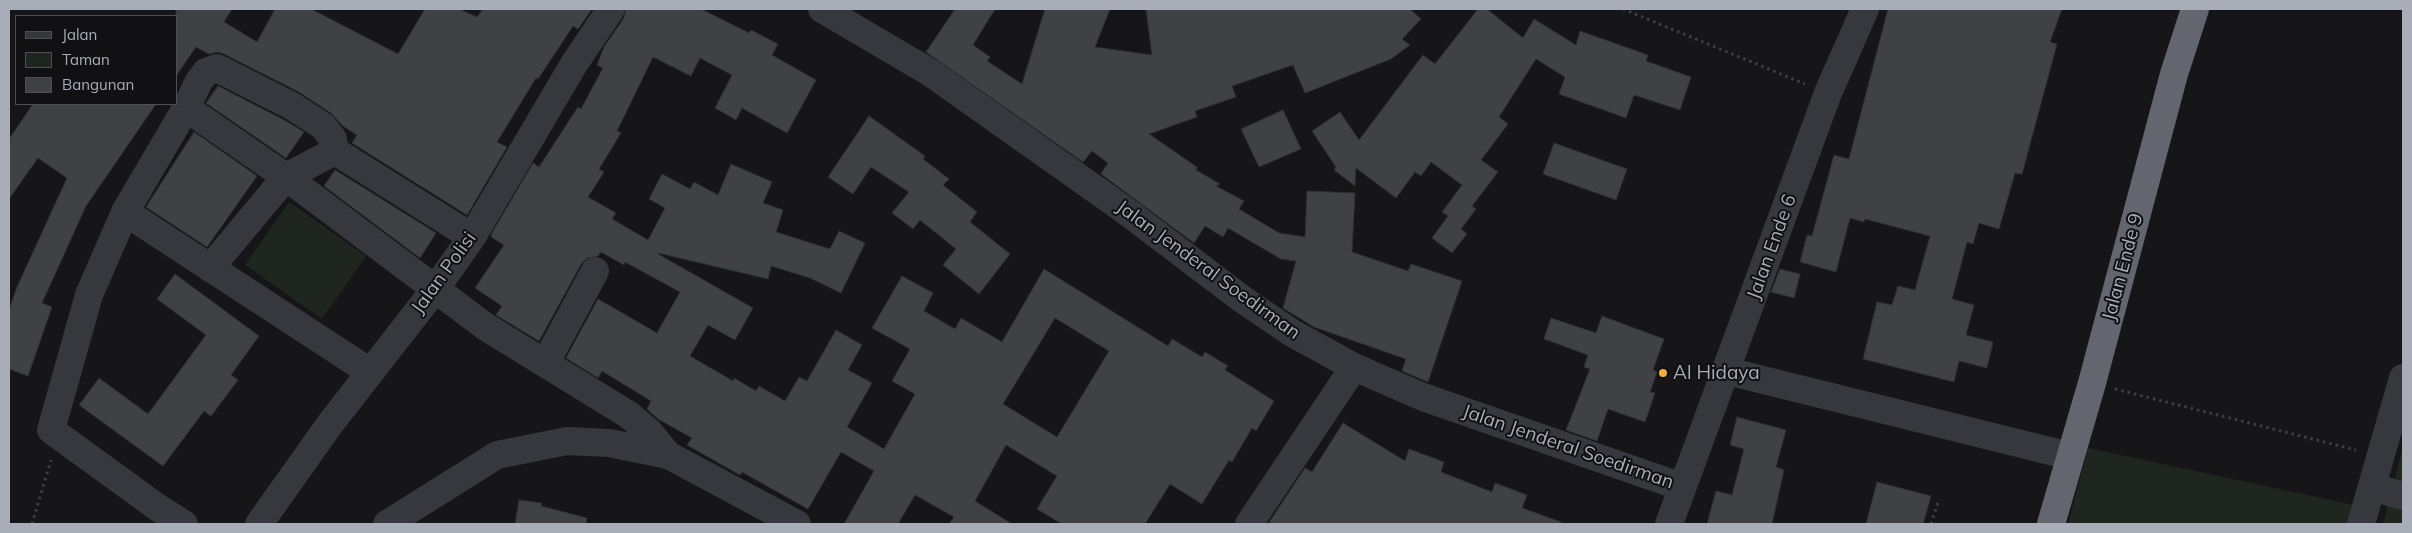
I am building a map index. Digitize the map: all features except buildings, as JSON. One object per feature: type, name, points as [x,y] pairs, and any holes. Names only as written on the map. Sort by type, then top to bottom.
[{"type":"highway","name":"Jalan Ende 9","points":[[2051,524],[2092,383],[2174,74],[2195,9]]},
{"type":"street","name":"Jalan Polisi","points":[[259,524],[330,424],[436,288],[472,237],[574,64],[611,9]]},
{"type":"street","name":"Jalan Jenderal Soedirman","points":[[822,9],[931,73],[1126,211],[1267,317],[1354,367],[1423,397],[1682,487]]},
{"type":"street","name":"Jalan Ende 6","points":[[1669,524],[1828,93],[1865,9]]},
{"type":"street","points":[[184,524],[157,507],[51,430],[89,295],[125,212],[186,108],[199,81],[206,72],[217,68],[292,106],[323,126],[333,138],[335,151],[472,237]]},
{"type":"street","points":[[186,108],[286,177],[486,327],[546,362],[629,416],[650,433],[668,454],[760,515],[797,524]]},
{"type":"street","points":[[210,268],[286,177],[335,151]]},
{"type":"street","points":[[125,212],[370,372]]},
{"type":"street","points":[[546,362],[595,271]]},
{"type":"street","points":[[1249,524],[1354,367]]},
{"type":"street","points":[[1727,371],[2070,456]]},
{"type":"street","points":[[2361,524],[2403,378]]},
{"type":"street","points":[[387,524],[497,455],[567,441],[608,443],[668,454]]},
{"type":"street","points":[[2372,488],[2403,496]]},
{"type":"path","points":[[1623,9],[1828,93]]},
{"type":"path","points":[[2092,383],[2381,456]]},
{"type":"path","points":[[32,524],[52,456],[54,444],[51,430]]},
{"type":"path","points":[[1931,524],[1939,499]]},
{"type":"green space","points":[[289,202],[366,256],[322,319],[245,265]]},
{"type":"green space","points":[[2403,446],[2403,524],[2383,524]]},
{"type":"green space","points":[[2088,448],[2354,505],[2349,524],[2068,524]]},
{"type":"place","name":"Al Hidaya","points":[[1663,373]]}]
